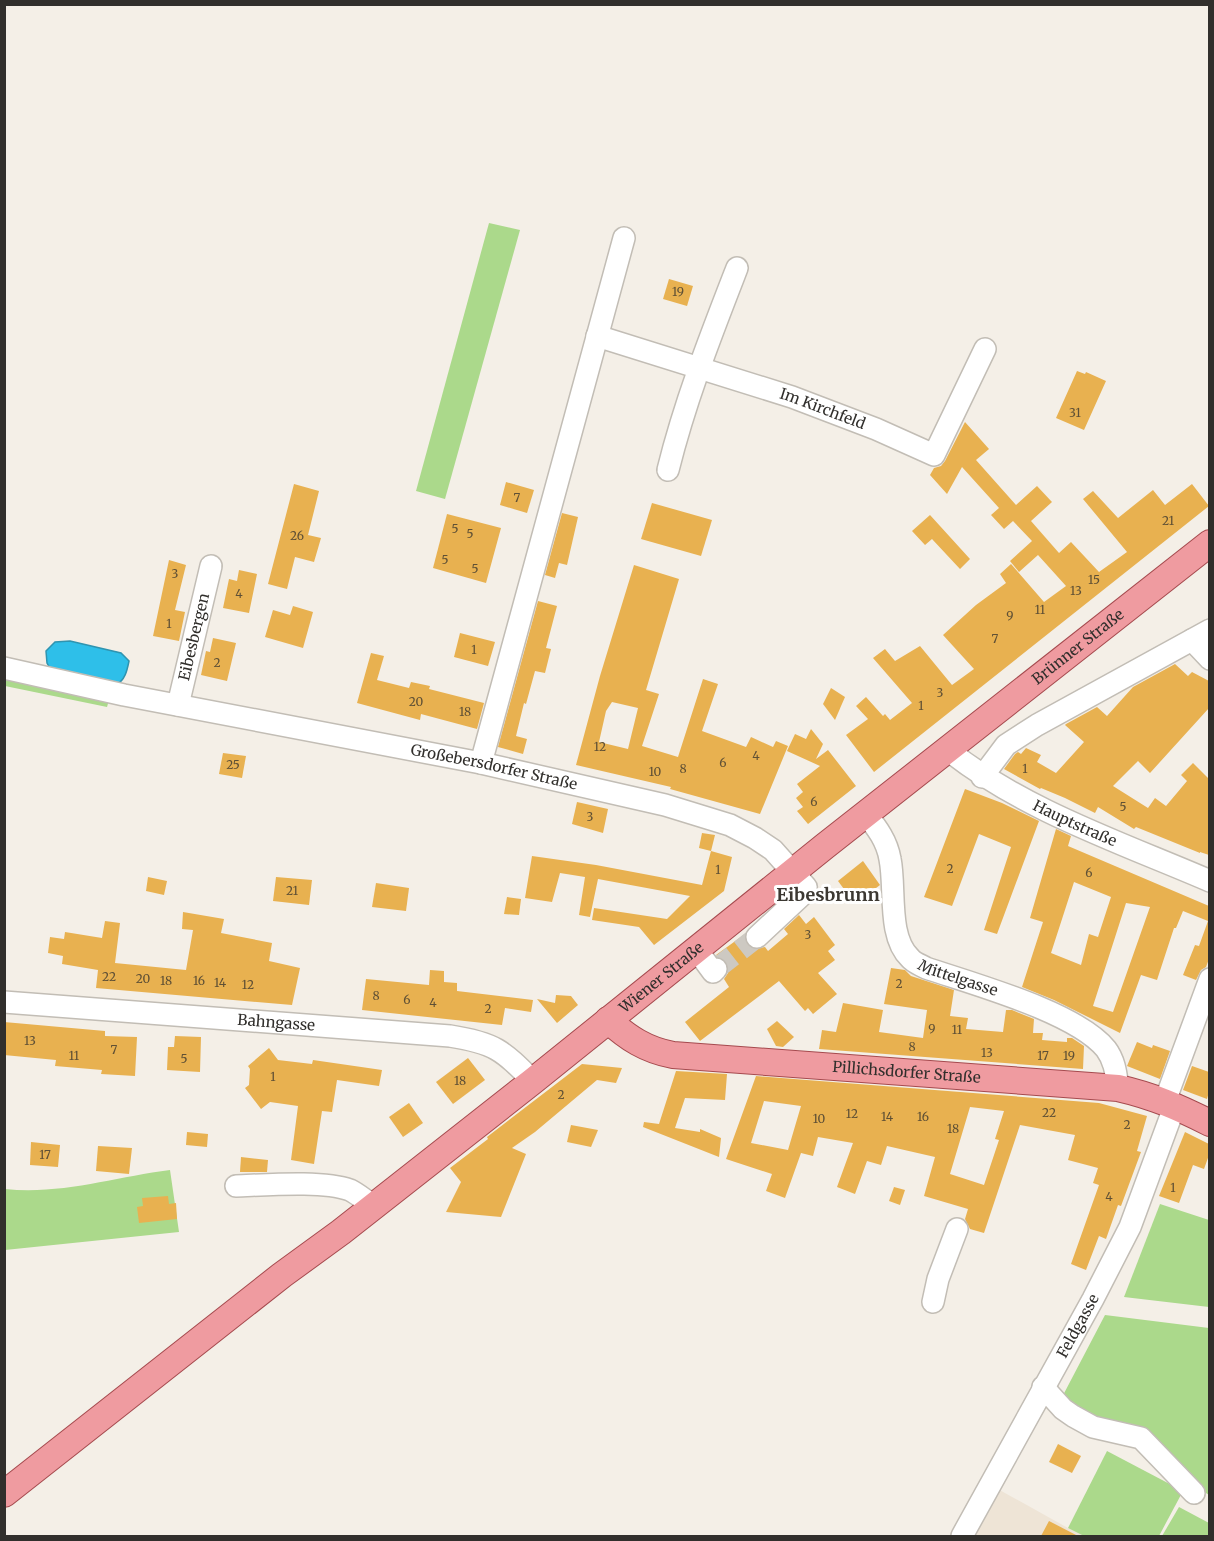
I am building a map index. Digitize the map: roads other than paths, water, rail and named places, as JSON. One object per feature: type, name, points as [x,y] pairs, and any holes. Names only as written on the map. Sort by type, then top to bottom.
[{"type":"main road","name":"Brünner Straße","points":[[948,750],[1209,543]]},
{"type":"main road","name":"Wiener Straße","points":[[4,1494],[533,1081],[696,949],[797,878],[866,814],[948,750]]},
{"type":"main road","name":"Pillichsdorfer Straße","points":[[608,1020],[639,1044],[673,1055],[1118,1088],[1149,1095],[1170,1103],[1209,1123]]},
{"type":"street","points":[[481,763],[624,238]]},
{"type":"street","points":[[668,470],[698,369],[736,268]]},
{"type":"street","name":"Im Kirchfeld","points":[[597,336],[792,397],[876,429],[934,455],[985,349]]},
{"type":"street","name":"Eibesbergen","points":[[178,705],[211,566]]},
{"type":"street","points":[[982,777],[1006,745],[1037,725],[1201,635],[1209,659]]},
{"type":"street","name":"Großebersdorfer Straße","points":[[4,668],[178,705],[481,763],[654,802],[730,825],[755,837],[773,850],[797,878]]},
{"type":"street","name":"Hauptstraße","points":[[948,750],[982,777],[1083,827],[1209,881]]},
{"type":"street","name":"Mittelgasse","points":[[866,814],[885,843],[890,858],[897,935],[903,950],[911,960],[926,968],[1029,1004],[1088,1032],[1106,1049],[1115,1064],[1118,1088]]},
{"type":"street","points":[[757,937],[802,895],[806,887],[797,878]]},
{"type":"street","points":[[696,949],[713,972],[716,969]]},
{"type":"street","name":"Feldgasse","points":[[962,1536],[1093,1299],[1130,1227],[1209,979]]},
{"type":"street","name":"Bahngasse","points":[[4,1002],[456,1037],[496,1048],[506,1054],[533,1081]]},
{"type":"street","points":[[236,1186],[282,1184],[332,1187],[350,1190],[374,1206]]},
{"type":"street","points":[[933,1302],[938,1280],[957,1229]]},
{"type":"street","points":[[1043,1387],[1063,1409],[1093,1427],[1141,1438],[1194,1492]]},
{"type":"water","points":[[70,641],[121,653],[129,661],[124,678],[116,685],[51,670],[47,663],[46,651],[55,642]]},
{"type":"tunnel","points":[[716,969],[757,937]]},
{"type":"district","name":"Eibesbrunn","points":[[828,895]]}]
